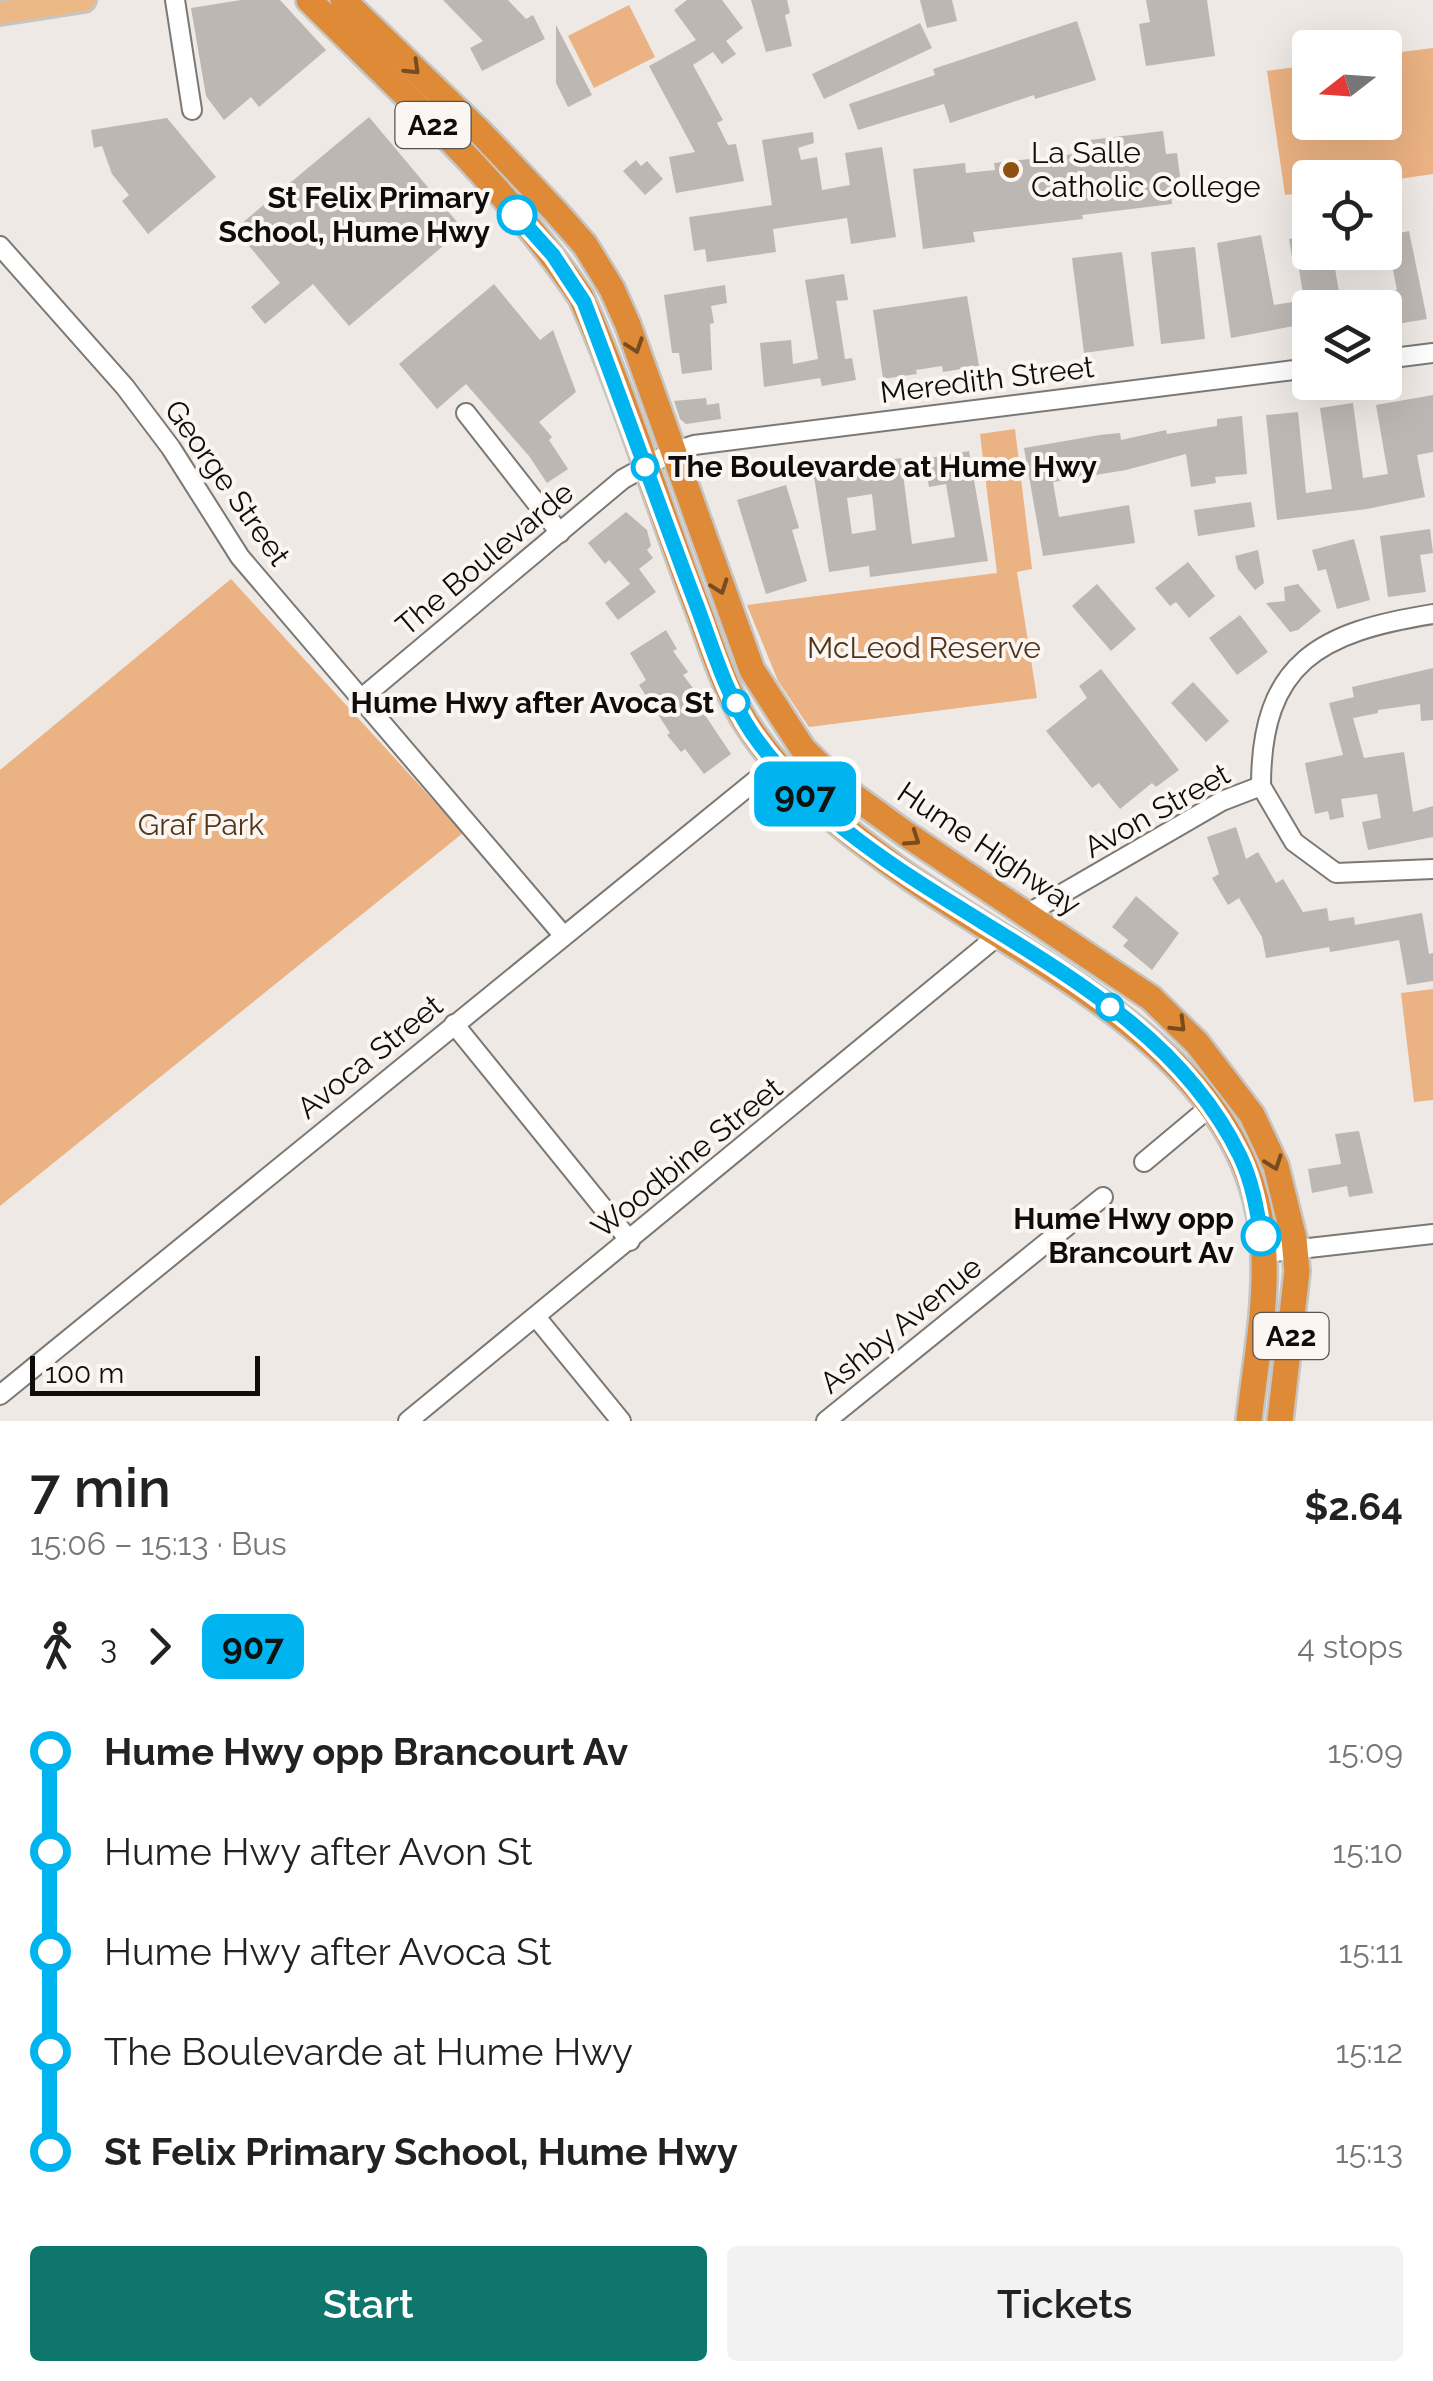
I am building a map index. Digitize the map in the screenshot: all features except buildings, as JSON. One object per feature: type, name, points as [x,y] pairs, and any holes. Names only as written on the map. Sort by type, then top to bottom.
[{"type":"highway","name":"A22","points":[[309,0],[506,202],[553,255],[584,302],[728,688],[752,732],[777,763],[816,804],[897,868],[1115,1011],[1157,1048],[1211,1106],[1242,1159],[1256,1202],[1264,1253],[1262,1314],[1249,1421]]},
{"type":"highway","name":"Hume Highway","points":[[343,0],[519,172],[585,245],[612,289],[752,670],[803,749],[844,789],[875,812],[1151,998],[1230,1083],[1252,1115],[1276,1166],[1297,1271],[1280,1421]]},
{"type":"highway","points":[[584,302],[612,289]]},
{"type":"main road","points":[[0,13],[84,0]]},
{"type":"street","points":[[175,0],[192,110]]},
{"type":"street","name":"George Street","points":[[0,246],[125,387],[171,448],[240,557],[564,935]]},
{"type":"street","points":[[1402,357],[1433,353]]},
{"type":"street","name":"Meredith Street","points":[[645,466],[694,446],[1292,370]]},
{"type":"street","points":[[466,413],[560,533]]},
{"type":"street","name":"The Boulevarde","points":[[362,696],[624,479],[645,466]]},
{"type":"street","points":[[1433,614],[1356,632],[1310,654],[1284,681],[1268,714],[1261,748],[1261,786],[1294,842],[1336,874],[1433,869]]},
{"type":"street","name":"Avoca Street","points":[[0,1396],[777,763]]},
{"type":"street","name":"Avon Street","points":[[1027,914],[1222,801],[1261,786]]},
{"type":"street","name":"Woodbine Street","points":[[408,1421],[1000,934]]},
{"type":"street","points":[[454,1024],[630,1241]]},
{"type":"street","points":[[1144,1162],[1211,1106]]},
{"type":"street","name":"Ashby Avenue","points":[[826,1421],[1103,1197]]},
{"type":"street","points":[[1264,1253],[1433,1234]]},
{"type":"street","points":[[536,1317],[621,1421]]},
{"type":"green space","points":[[629,5],[655,57],[594,88],[568,36]]},
{"type":"green space","points":[[1433,48],[1433,174],[1402,179],[1402,160],[1292,160],[1292,194],[1285,195],[1267,71],[1292,68],[1292,140],[1402,140],[1402,52]]},
{"type":"green space","name":"McLeod Reserve","points":[[1015,429],[1032,569],[1017,572],[1037,698],[809,727],[778,681],[747,605],[997,573],[980,434]]},
{"type":"green space","name":"Graf Park","points":[[231,579],[463,833],[0,1206],[0,770]]},
{"type":"green space","points":[[1433,989],[1433,1100],[1414,1102],[1401,993]]},
{"type":"bus line","name":"907","points":[[517,215],[553,255],[584,302],[717,661],[752,732],[794,783],[854,835],[897,868],[1070,979],[1157,1048],[1211,1106],[1242,1159],[1256,1202],[1261,1236]]},
{"type":"place","name":"La Salle Catholic College","points":[[1011,170]]},
{"type":"place","name":"St Felix Primary School, Hume Hwy","points":[[517,215]]},
{"type":"place","name":"The Boulevarde at Hume Hwy","points":[[645,467]]},
{"type":"place","name":"Hume Hwy after Avoca St","points":[[736,703]]},
{"type":"place","name":"Hume Hwy opp Brancourt Av","points":[[1261,1236]]}]
